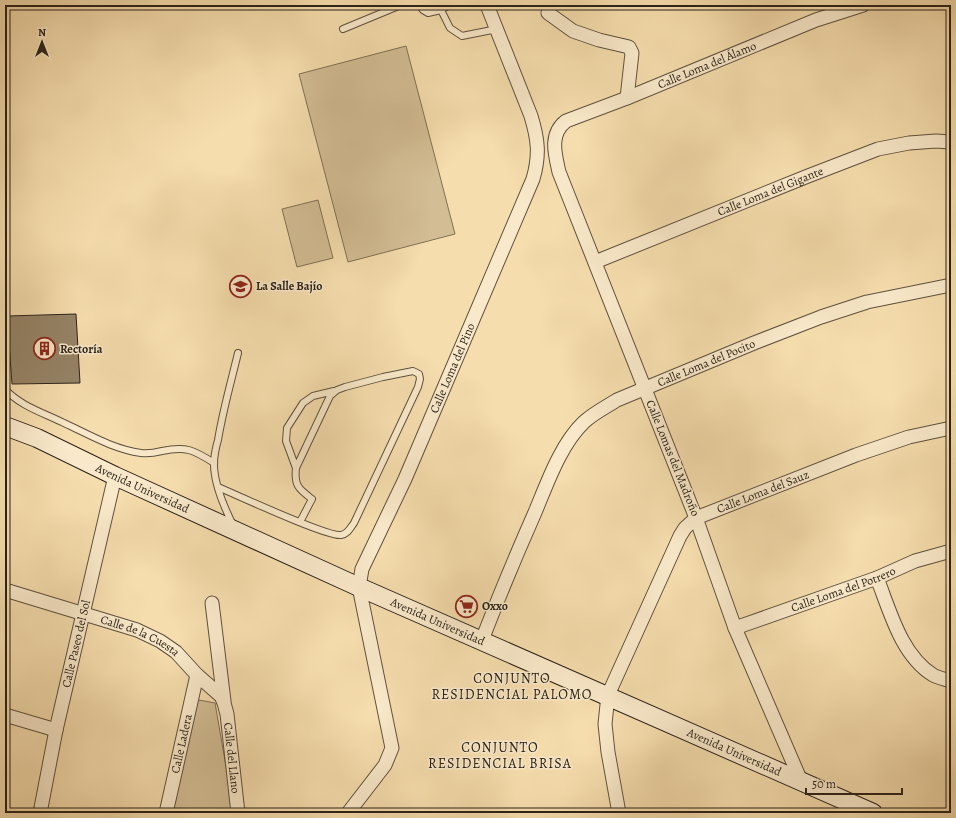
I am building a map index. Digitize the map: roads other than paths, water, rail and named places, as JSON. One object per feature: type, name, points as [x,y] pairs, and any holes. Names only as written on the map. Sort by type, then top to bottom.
[{"type":"street","points":[[487,5],[497,29]]},
{"type":"street","name":"Calle Loma del Álamo","points":[[556,132],[566,121],[627,98],[809,23],[863,5]]},
{"type":"street","points":[[548,14],[573,31],[599,40],[629,47],[632,53],[627,98]]},
{"type":"street","name":"Calle Loma del Pino","points":[[359,587],[362,569],[405,479],[538,164],[538,146],[531,116],[497,29]]},
{"type":"street","name":"Calle Lomas del Madroño","points":[[556,132],[556,155],[559,172],[696,518],[735,628],[801,781]]},
{"type":"street","name":"Calle Loma del Gigante","points":[[595,262],[878,149],[909,143],[936,141],[951,142]]},
{"type":"street","name":"Calle Loma del Pocito","points":[[482,640],[509,571],[550,477],[571,438],[584,422],[598,411],[645,388],[821,317],[867,302],[951,285]]},
{"type":"street","name":"Avenida Universidad","points":[[5,426],[37,438],[115,476],[359,587],[608,695],[873,813]]},
{"type":"street","name":"Calle Loma del Sauz","points":[[619,813],[604,724],[608,695],[685,528],[696,518],[856,455],[909,437],[951,428]]},
{"type":"street","name":"Calle Paseo del Sol","points":[[40,813],[56,730],[115,476]]},
{"type":"street","name":"Calle Loma del Potrero","points":[[735,628],[877,578],[915,561],[951,551]]},
{"type":"street","points":[[877,578],[904,644],[915,660],[934,675],[951,681]]},
{"type":"street","points":[[348,813],[385,765],[392,748],[359,587]]},
{"type":"street","name":"Calle de la Cuesta","points":[[5,590],[137,630],[160,641],[176,652],[197,675]]},
{"type":"street","name":"Calle del Llano","points":[[212,603],[224,702],[227,714],[238,813]]},
{"type":"street","points":[[197,675],[221,696],[224,702]]},
{"type":"street","name":"Calle Ladera","points":[[166,813],[197,675]]},
{"type":"street","points":[[5,715],[56,730]]},
{"type":"lane","points":[[343,29],[401,5]]},
{"type":"lane","points":[[419,5],[428,13],[441,10],[449,5]]},
{"type":"lane","points":[[441,10],[450,28],[462,36],[497,29]]},
{"type":"lane","points":[[236,530],[228,515],[218,487],[214,463],[220,426],[238,353]]},
{"type":"lane","points":[[218,487],[300,522],[339,535],[349,531],[365,501],[418,387],[420,379],[419,374],[413,371],[383,377],[313,396],[303,403],[287,428],[286,441],[296,468],[296,479],[299,489],[312,499],[300,522]]},
{"type":"lane","points":[[5,390],[26,405],[116,447],[151,454],[183,449],[196,452],[214,463]]},
{"type":"lane","points":[[296,468],[330,396],[337,390]]},
{"type":"place","name":"La Salle Bajío","points":[[240,286]]},
{"type":"place","name":"Rectoría","points":[[44,349]]},
{"type":"place","name":"Oxxo","points":[[467,606]]},
{"type":"district","name":"CONJUNTO RESIDENCIAL PALOMO","points":[[512,686]]},
{"type":"district","name":"CONJUNTO RESIDENCIAL BRISA","points":[[500,756]]}]
